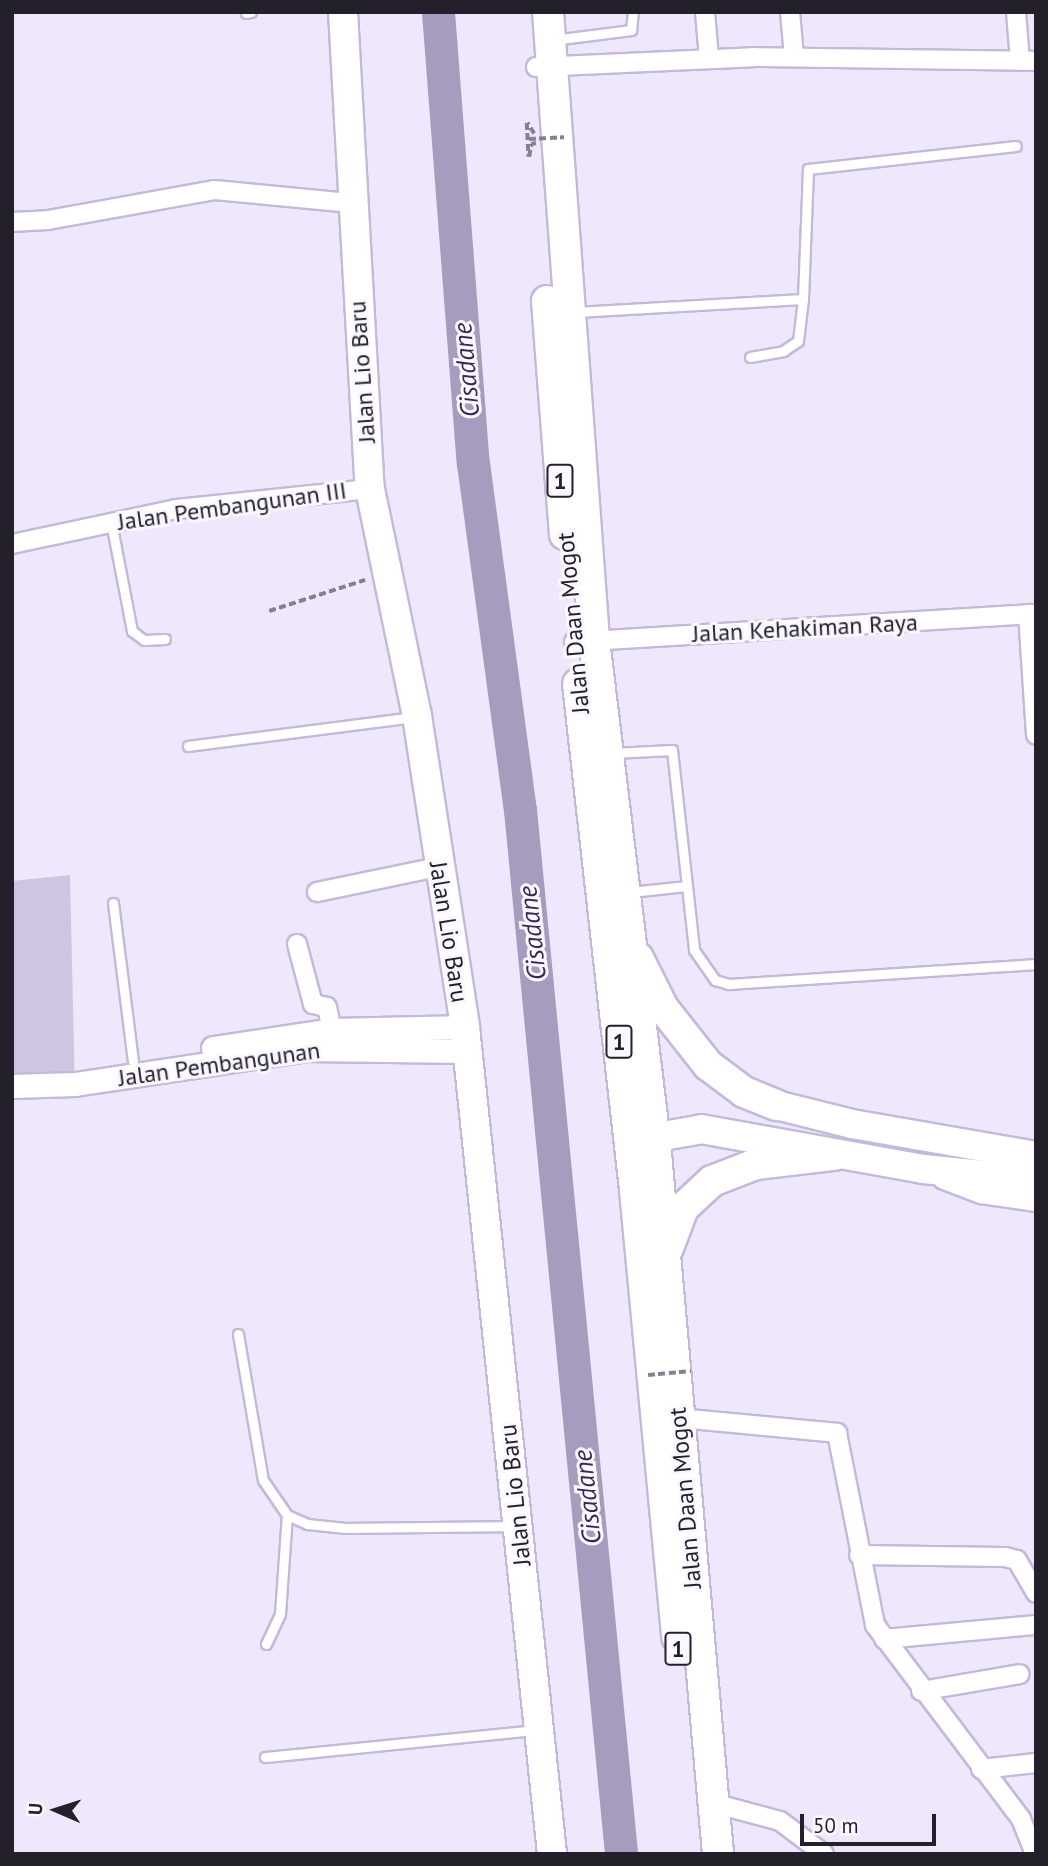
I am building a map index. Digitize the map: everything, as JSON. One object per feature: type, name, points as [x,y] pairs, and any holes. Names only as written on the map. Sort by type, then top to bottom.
[{"type":"highway","name":"Jalan Daan Mogot","points":[[530,12],[547,46],[568,313],[584,641],[606,753],[655,1142],[665,1262],[671,1435],[698,1854]]},
{"type":"highway","name":"Jalan Daan Mogot","points":[[547,46],[550,358],[584,641],[635,1190],[671,1435],[719,1854]]},
{"type":"highway","points":[[628,939],[663,1008],[708,1065],[744,1092],[776,1105]]},
{"type":"highway","points":[[665,1262],[683,1208],[712,1181],[756,1164],[834,1155]]},
{"type":"main road","name":"Jalan Lio Baru","points":[[343,12],[351,203],[370,489],[416,716],[466,1039],[552,1854]]},
{"type":"main road","points":[[776,1105],[864,1126],[1036,1156]]},
{"type":"main road","points":[[655,1142],[671,1132],[701,1129],[923,1169],[1036,1180]]},
{"type":"main road","name":"Jalan Daan Mogot","points":[[635,1190],[640,1167],[655,1142]]},
{"type":"street","points":[[705,12],[709,60]]},
{"type":"street","points":[[790,12],[794,57]]},
{"type":"street","points":[[547,46],[709,60],[794,57],[1028,61],[1016,12]]},
{"type":"street","points":[[12,222],[48,220],[215,190],[351,203]]},
{"type":"street","name":"Jalan Pembangunan III","points":[[12,544],[176,509],[370,489]]},
{"type":"street","points":[[1032,614],[1036,735]]},
{"type":"street","name":"Jalan Kehakiman Raya","points":[[584,641],[1032,614]]},
{"type":"street","points":[[317,892],[438,867]]},
{"type":"street","points":[[298,944],[313,1004],[327,1007],[332,1030]]},
{"type":"street","name":"Jalan Pembangunan","points":[[12,1072],[133,1061],[332,1030],[466,1039]]},
{"type":"street","name":"Jalan Pembangunan","points":[[12,1086],[66,1085],[306,1049],[466,1039]]},
{"type":"street","points":[[923,1169],[981,1191],[1036,1199]]},
{"type":"street","points":[[671,1435],[829,1430],[837,1433],[843,1447],[869,1609],[884,1639],[921,1691],[1021,1819],[1035,1854]]},
{"type":"street","points":[[859,1555],[1005,1557],[1017,1560],[1036,1593]]},
{"type":"street","points":[[884,1639],[1036,1625]]},
{"type":"street","points":[[921,1691],[1020,1674]]},
{"type":"street","points":[[981,1769],[1036,1763]]},
{"type":"street","points":[[713,1802],[780,1821],[824,1854]]},
{"type":"lane","points":[[246,13],[251,12]]},
{"type":"lane","points":[[547,46],[631,30],[633,12]]},
{"type":"lane","points":[[750,357],[783,351],[798,341],[803,299],[808,169],[1016,146]]},
{"type":"lane","points":[[568,313],[803,299]]},
{"type":"lane","points":[[111,522],[132,631],[144,640],[165,639]]},
{"type":"lane","points":[[188,746],[416,716]]},
{"type":"lane","points":[[606,753],[672,750],[698,960],[709,976],[729,984],[1036,964]]},
{"type":"lane","points":[[623,893],[687,886]]},
{"type":"lane","points":[[113,904],[133,1061]]},
{"type":"lane","points":[[238,1334],[263,1480],[288,1515],[307,1524],[346,1528],[518,1526]]},
{"type":"lane","points":[[267,1644],[280,1614],[288,1515]]},
{"type":"lane","points":[[265,1757],[540,1730]]},
{"type":"path","points":[[530,139],[564,137]]},
{"type":"path","points":[[269,611],[366,580]]},
{"type":"path","points":[[648,1376],[691,1371]]},
{"type":"shaded area","points":[[70,875],[75,1093],[12,1094],[12,881]]},
{"type":"waterway","name":"Cisadane","points":[[438,12],[473,463],[520,810],[621,1854]]}]
